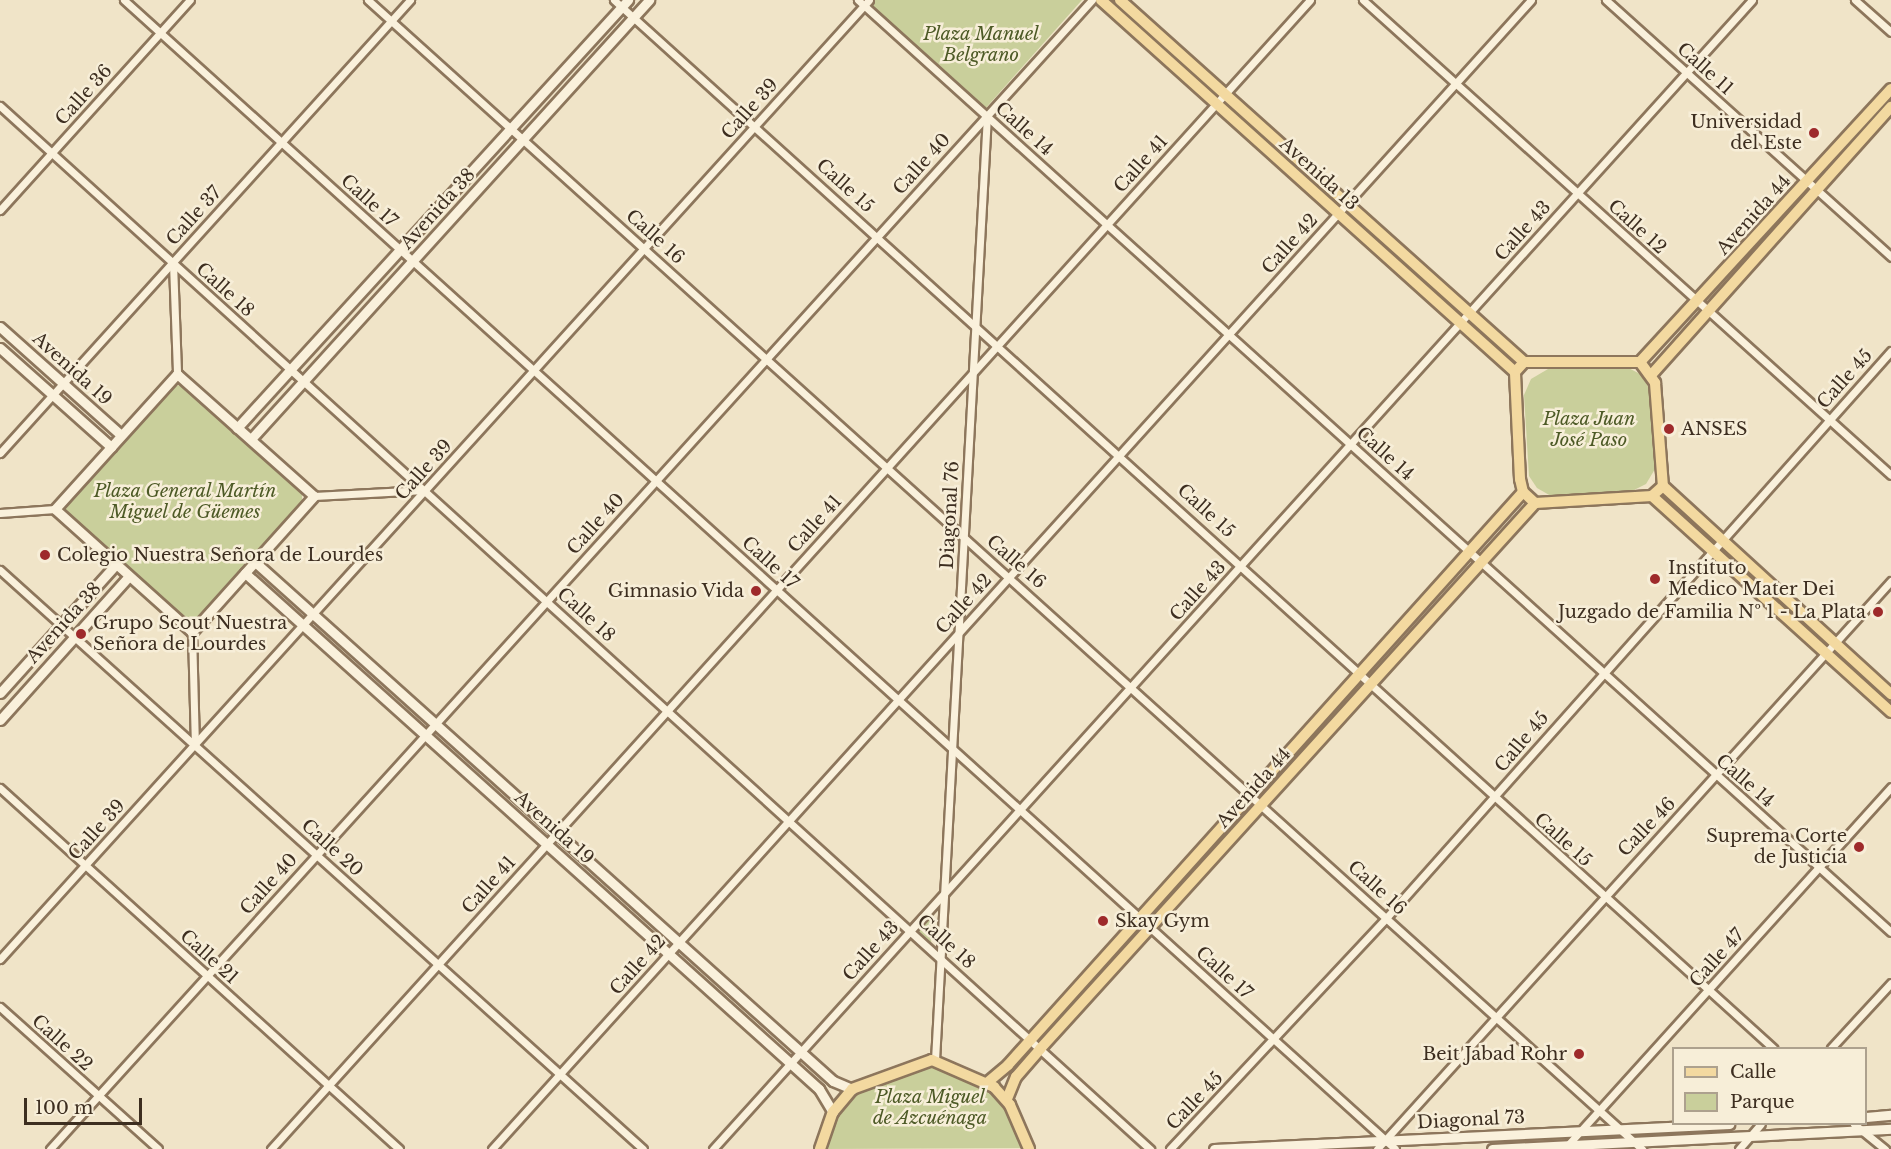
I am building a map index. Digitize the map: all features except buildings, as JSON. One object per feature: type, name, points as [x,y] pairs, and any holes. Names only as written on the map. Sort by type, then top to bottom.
[{"type":"main road","name":"Avenida 38","points":[[251,440],[649,0]]},
{"type":"main road","name":"Avenida 13","points":[[1101,0],[1515,372]]},
{"type":"main road","name":"Avenida 13","points":[[1120,0],[1524,362]]},
{"type":"main road","name":"Avenida 38","points":[[237,428],[401,250],[621,2]]},
{"type":"main road","name":"Avenida 44","points":[[1640,362],[1891,89]]},
{"type":"main road","name":"Avenida 44","points":[[1653,373],[1891,107]]},
{"type":"main road","name":"Avenida 19","points":[[0,327],[121,435]]},
{"type":"main road","name":"Avenida 19","points":[[0,348],[111,447]]},
{"type":"main road","points":[[1663,486],[1652,496],[1534,503],[1523,492],[1515,372],[1524,362],[1640,362],[1653,373],[1663,486],[1891,694]]},
{"type":"main road","points":[[177,374],[237,428],[314,496],[192,632],[55,509],[177,374]]},
{"type":"main road","name":"Avenida 44","points":[[988,1082],[1030,1040],[1139,916],[1523,492]]},
{"type":"main road","points":[[1652,496],[1891,712]]},
{"type":"main road","name":"Avenida 44","points":[[1007,1100],[1016,1077],[1040,1049],[1534,503]]},
{"type":"main road","name":"Avenida 19","points":[[255,562],[833,1082],[852,1089]]},
{"type":"main road","name":"Avenida 38","points":[[0,693],[116,564]]},
{"type":"main road","name":"Avenida 19","points":[[245,573],[825,1095],[833,1112]]},
{"type":"main road","name":"Avenida 38","points":[[0,720],[129,576]]},
{"type":"main road","points":[[820,1149],[833,1112],[852,1089],[935,1060],[988,1082],[1007,1100],[1029,1149]]},
{"type":"main road","points":[[1867,1117],[1891,1115]]},
{"type":"main road","name":"Diagonal 73","points":[[1214,1149],[1707,1125]]},
{"type":"main road","name":"Diagonal 73","points":[[1492,1149],[1891,1129]]},
{"type":"street","name":"Calle 17","points":[[124,0],[1395,1149]]},
{"type":"street","name":"Calle 36","points":[[0,210],[190,0]]},
{"type":"street","name":"Calle 16","points":[[368,0],[888,466],[964,537],[1251,792],[1642,1149]]},
{"type":"street","name":"Calle 37","points":[[0,453],[410,0]]},
{"type":"street","name":"Calle 14","points":[[858,0],[867,3],[1107,224],[1470,550],[1599,674],[1891,932]]},
{"type":"street","name":"Calle 40","points":[[50,1149],[1092,0]]},
{"type":"street","name":"Calle 41","points":[[271,1149],[1310,0]]},
{"type":"street","name":"Calle 12","points":[[1364,0],[1891,475]]},
{"type":"street","name":"Calle 42","points":[[492,1149],[1531,0]]},
{"type":"street","name":"Calle 11","points":[[1606,0],[1891,257]]},
{"type":"street","name":"Calle 43","points":[[712,1149],[1752,0]]},
{"type":"street","points":[[1856,0],[1891,32]]},
{"type":"street","name":"Calle 15","points":[[621,2],[634,17],[1361,670],[1369,686],[1772,1047]]},
{"type":"street","name":"Calle 39","points":[[0,959],[867,3]]},
{"type":"street","name":"Calle 18","points":[[0,106],[941,956],[1150,1149]]},
{"type":"street","name":"Diagonal 76","points":[[935,1060],[987,115]]},
{"type":"street","points":[[173,262],[177,374]]},
{"type":"street","name":"Calle 45","points":[[1170,1149],[1387,917],[1494,798],[1599,674],[1891,351]]},
{"type":"street","points":[[314,496],[425,490]]},
{"type":"street","points":[[0,513],[55,509]]},
{"type":"street","name":"Calle 20","points":[[0,570],[644,1149]]},
{"type":"street","name":"Calle 46","points":[[1377,1149],[1493,1014],[1602,895],[1717,776],[1891,581]]},
{"type":"street","points":[[192,632],[195,744]]},
{"type":"street","name":"Calle 47","points":[[1566,1147],[1891,787]]},
{"type":"street","name":"Calle 21","points":[[0,788],[399,1149]]},
{"type":"street","points":[[1832,1047],[1891,983]]},
{"type":"street","name":"Calle 22","points":[[0,1006],[158,1149]]},
{"type":"street","points":[[1739,1149],[1760,1125]]},
{"type":"street","points":[[1855,1125],[1885,1149]]},
{"type":"green space","name":"Plaza Manuel Belgrano","points":[[874,0],[1082,0],[984,110],[869,5]]},
{"type":"green space","name":"Plaza Juan José Paso","points":[[1623,365],[1640,374],[1649,388],[1655,469],[1646,484],[1630,492],[1551,496],[1537,488],[1529,476],[1524,395],[1531,379],[1548,369]]},
{"type":"green space","name":"Plaza General Martín Miguel de Güemes","points":[[182,385],[302,493],[302,501],[195,621],[187,621],[65,511],[66,503],[174,386]]},
{"type":"green space","points":[[933,911],[931,944],[916,930]]},
{"type":"green space","name":"Plaza Miguel de Azcuénaga","points":[[927,1066],[941,1067],[999,1096],[1023,1148],[824,1149],[842,1102],[854,1093]]},
{"type":"place","name":"Universidad del Este","points":[[1814,133]]},
{"type":"place","name":"ANSES","points":[[1669,429]]},
{"type":"place","name":"Colegio Nuestra Señora de Lourdes","points":[[45,555]]},
{"type":"place","name":"Instituto Medico Mater Dei","points":[[1655,579]]},
{"type":"place","name":"Gimnasio Vida","points":[[756,591]]},
{"type":"place","name":"Juzgado de Familia Nº 1 - La Plata","points":[[1878,612]]},
{"type":"place","name":"Grupo Scout Nuestra Señora de Lourdes","points":[[81,634]]},
{"type":"place","name":"Suprema Corte de Justicia","points":[[1859,847]]},
{"type":"place","name":"Skay Gym","points":[[1103,921]]},
{"type":"place","name":"Beit Jabad Rohr","points":[[1579,1054]]}]
